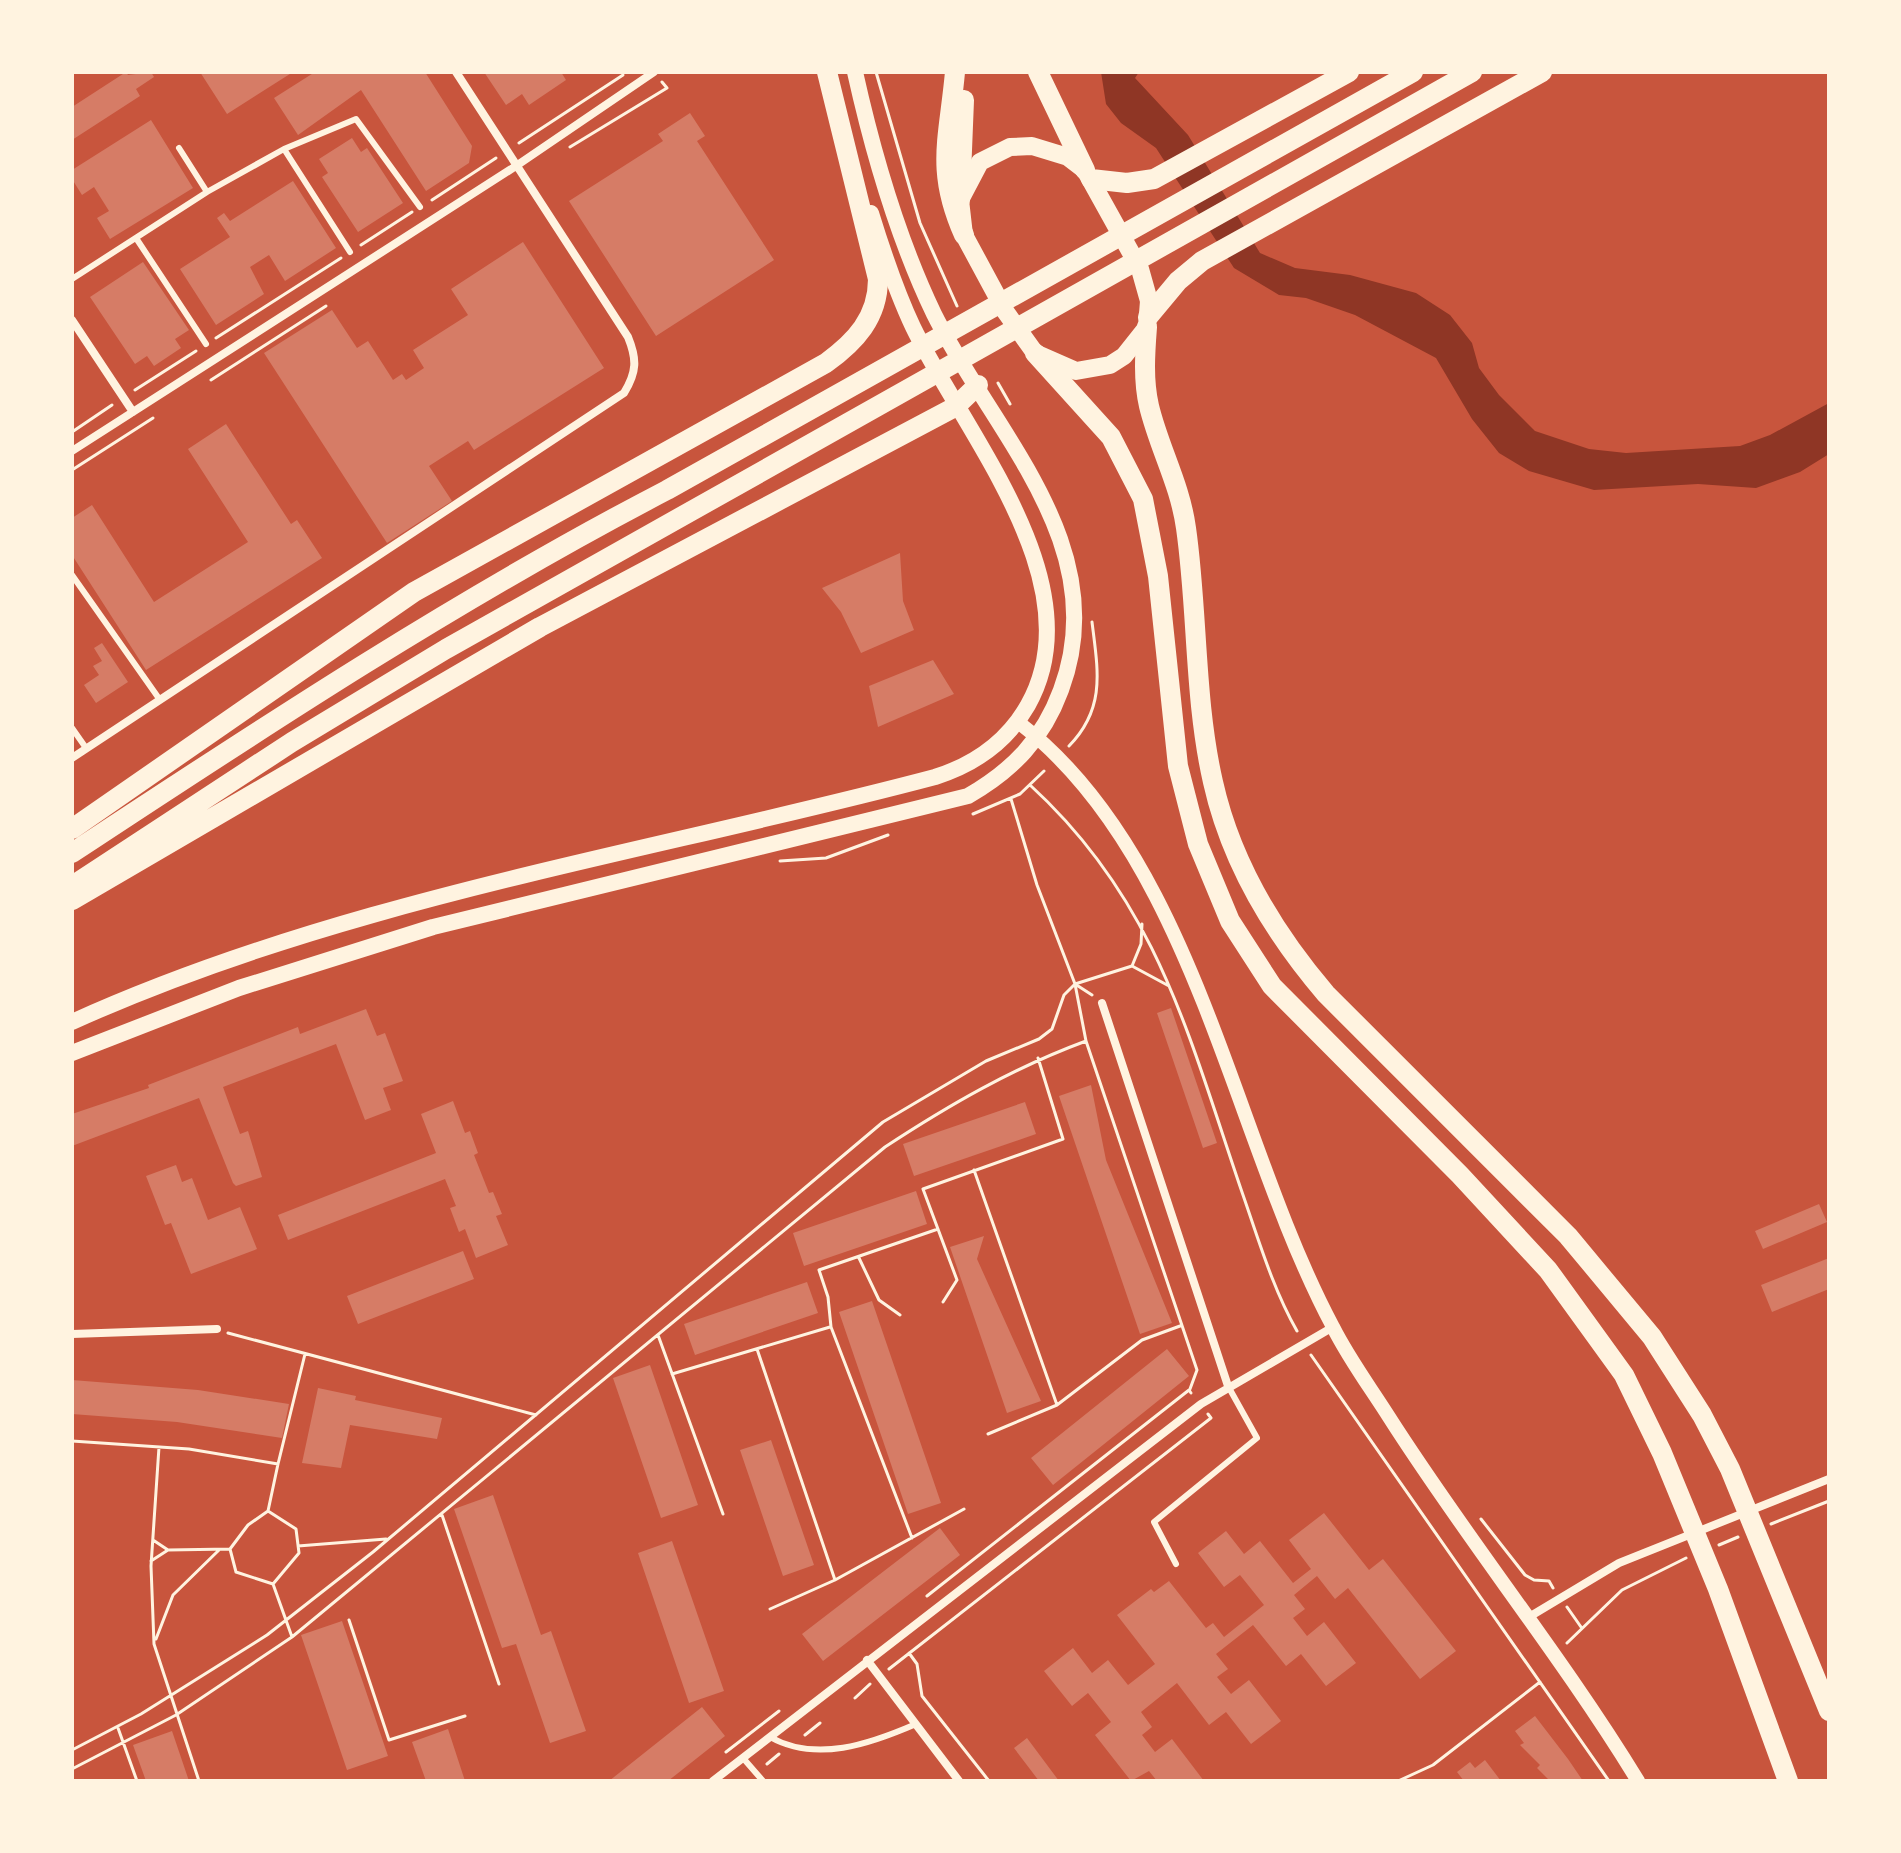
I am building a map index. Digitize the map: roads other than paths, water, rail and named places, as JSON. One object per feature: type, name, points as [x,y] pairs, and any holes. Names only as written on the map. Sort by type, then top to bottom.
[{"type":"highway","points":[[72,829],[414,592],[826,363],[850,346],[873,310],[878,279],[828,72]]},
{"type":"highway","points":[[955,72],[945,174],[948,197],[964,235],[1005,311],[1035,353],[1111,437],[1131,469],[1143,499],[1154,544],[1178,766],[1198,844],[1230,921],[1272,986],[1460,1175],[1548,1270],[1624,1375],[1718,1589],[1788,1781]]},
{"type":"highway","points":[[964,72],[960,200],[964,235]]},
{"type":"highway","points":[[1038,72],[1088,175],[1140,269],[1149,301],[1145,379],[1149,407],[1176,480],[1186,527],[1212,781],[1237,858],[1255,895],[1298,961],[1326,994],[1568,1236],[1627,1303],[1680,1378],[1730,1469],[1829,1711]]},
{"type":"highway","points":[[960,200],[980,162],[1010,147],[1051,150],[1088,175],[1127,183],[1154,179],[1349,72]]},
{"type":"highway","points":[[72,853],[367,662],[550,551],[667,490],[1413,72]]},
{"type":"highway","points":[[72,886],[292,742],[576,574],[1472,72]]},
{"type":"highway","points":[[1035,353],[1061,367],[1092,371],[1124,356],[1178,281],[1202,261],[1542,72]]},
{"type":"highway","points":[[72,900],[540,627],[955,407],[978,385]]},
{"type":"main road","points":[[72,1022],[229,962],[366,918],[957,770],[993,747],[1018,722],[1040,682],[1046,661],[1048,638],[1043,591],[1008,494],[955,407],[895,283],[828,72]]},
{"type":"main road","points":[[72,1053],[239,988],[433,927],[968,796],[1002,776],[1038,737],[1052,715],[1072,655],[1071,584],[1043,496],[935,316],[918,276],[893,206],[855,72]]},
{"type":"street","points":[[72,758],[624,393],[634,376],[636,357],[628,337],[456,72]]},
{"type":"street","points":[[72,451],[516,166],[654,72]]},
{"type":"street","points":[[72,320],[133,412]]},
{"type":"street","points":[[1018,722],[1038,737],[1094,801],[1147,882],[1175,936],[1300,1262],[1333,1327],[1413,1455],[1556,1653],[1638,1781]]},
{"type":"street","points":[[1102,1003],[1228,1386]]},
{"type":"street","points":[[713,1781],[1228,1386],[1333,1327]]},
{"type":"street","points":[[72,1334],[217,1329]]},
{"type":"street","points":[[1529,1617],[1619,1563],[1829,1479]]},
{"type":"street","points":[[867,1660],[959,1781]]},
{"type":"lane","points":[[72,279],[207,192],[284,149],[356,119],[420,207]]},
{"type":"lane","points":[[179,148],[207,192]]},
{"type":"lane","points":[[284,149],[350,252]]},
{"type":"lane","points":[[136,238],[206,344]]},
{"type":"lane","points":[[72,575],[160,700]]},
{"type":"lane","points":[[72,728],[86,748]]},
{"type":"lane","points":[[1176,1564],[1154,1522],[1257,1438],[1228,1386]]},
{"type":"lane","points":[[770,1737],[788,1747],[824,1752],[887,1737],[916,1724]]},
{"type":"lane","points":[[743,1758],[763,1781]]}]
